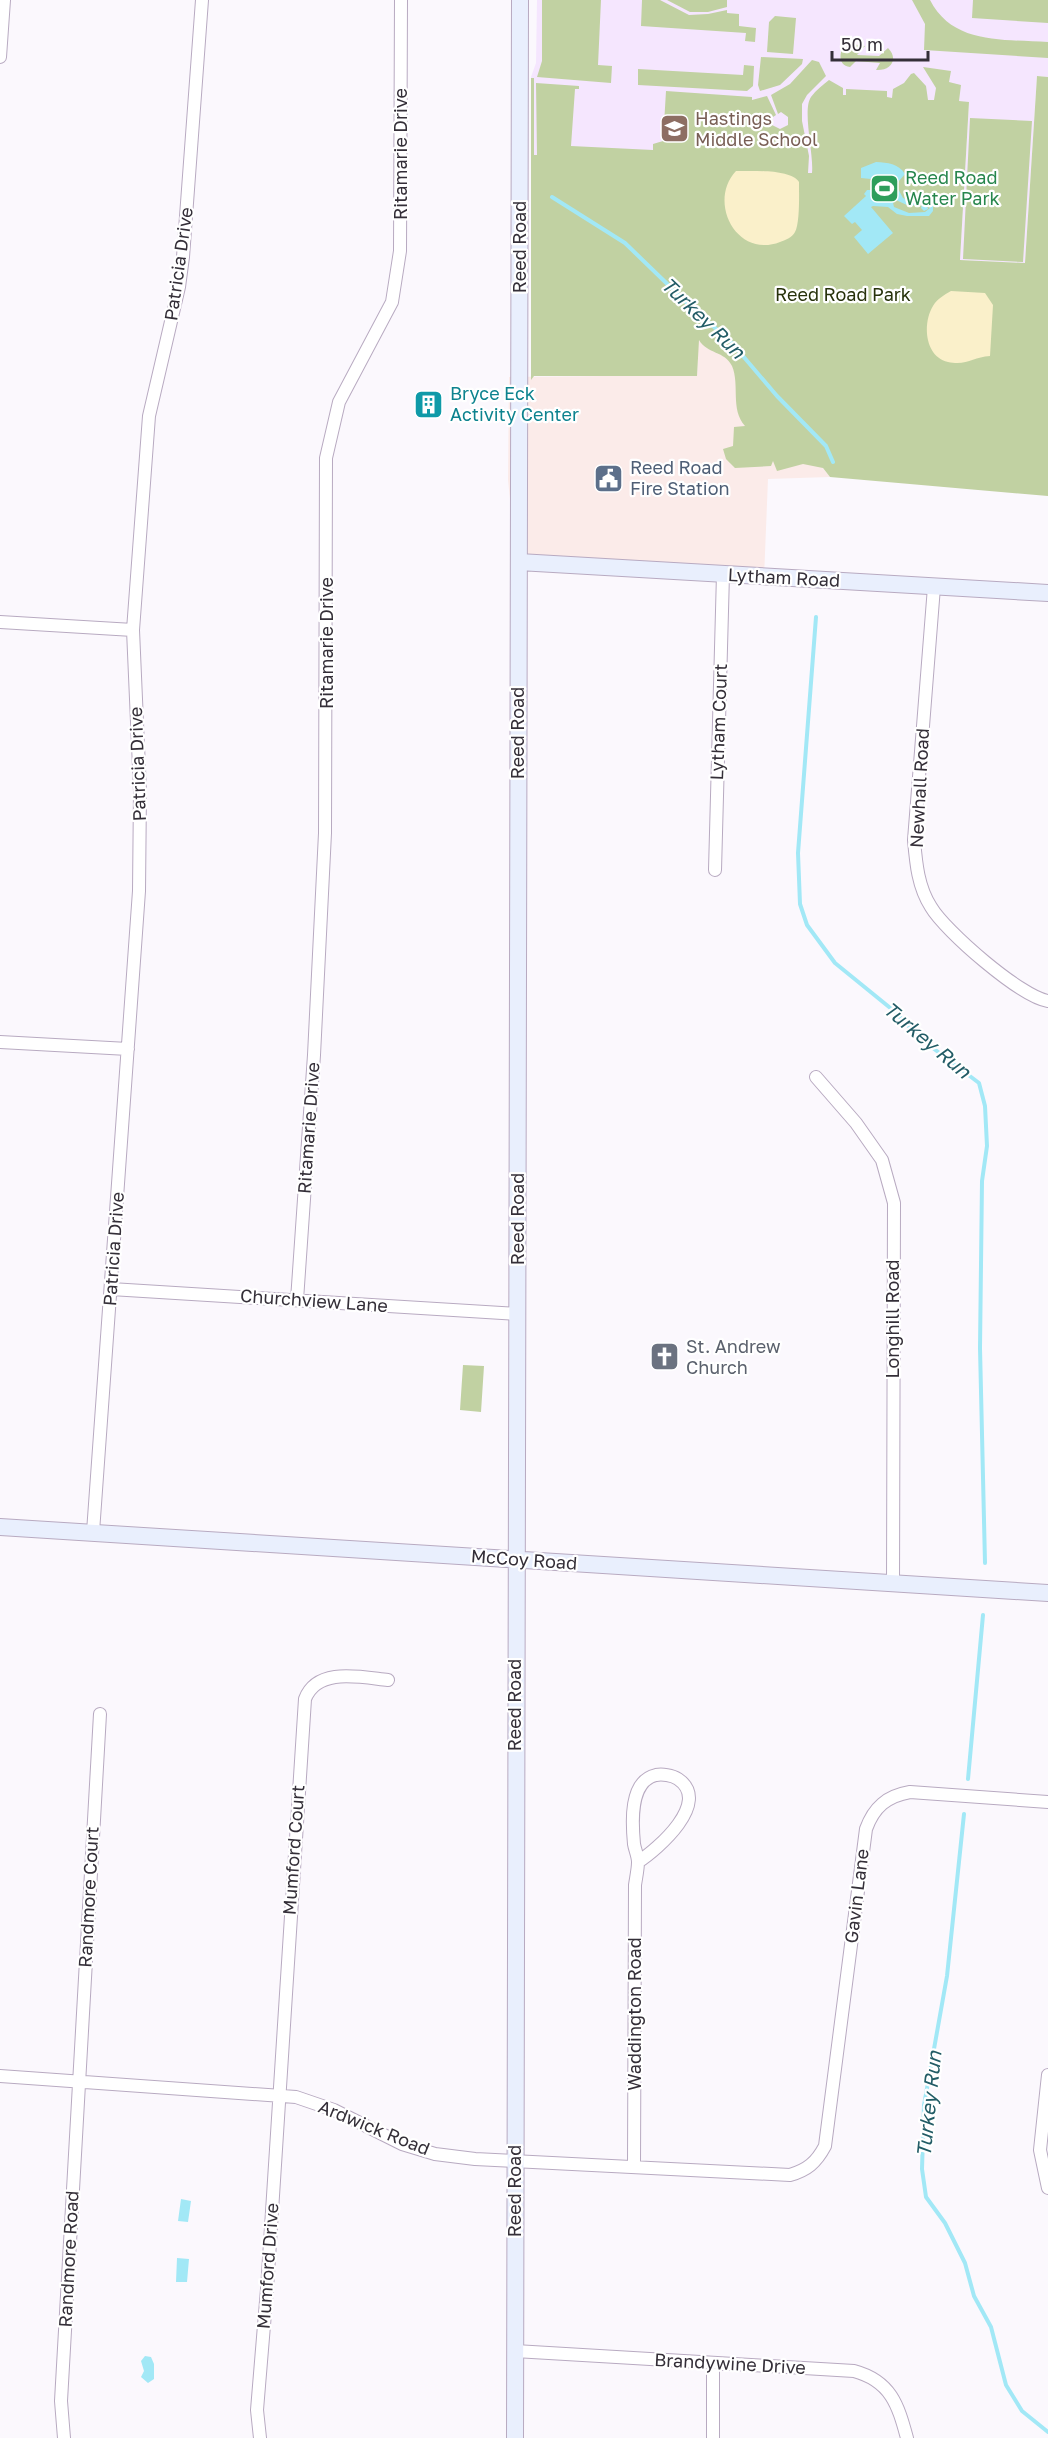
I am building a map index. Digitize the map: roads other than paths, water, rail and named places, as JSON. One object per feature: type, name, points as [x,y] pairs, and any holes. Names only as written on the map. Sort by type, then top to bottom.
[{"type":"main road","name":"Reed Road","points":[[514,2438],[520,0]]},
{"type":"main road","name":"Lytham Road","points":[[519,562],[1048,593]]},
{"type":"main road","name":"McCoy Road","points":[[0,1527],[1048,1593]]},
{"type":"street","points":[[0,57],[4,0]]},
{"type":"street","name":"Patricia Drive","points":[[93,1532],[139,901],[140,790],[133,630],[149,416],[179,287],[183,258],[202,0]]},
{"type":"street","name":"Ritamarie Drive","points":[[297,1300],[314,1055],[325,834],[326,458],[339,402],[392,302],[399,261],[401,0]]},
{"type":"street","name":"Lytham Court","points":[[716,870],[723,574]]},
{"type":"street","name":"Newhall Road","points":[[934,587],[914,840],[916,866],[922,888],[931,907],[948,928],[1012,984],[1048,1001]]},
{"type":"street","points":[[0,622],[133,630]]},
{"type":"street","points":[[0,1042],[128,1049]]},
{"type":"street","name":"Longhill Road","points":[[816,1077],[856,1123],[882,1160],[894,1203],[893,1585]]},
{"type":"street","name":"Churchview Lane","points":[[111,1289],[518,1314]]},
{"type":"street","name":"Mumford Court","points":[[279,2094],[304,1699],[308,1691],[321,1680],[337,1677],[388,1680]]},
{"type":"street","name":"Randmore Court","points":[[79,2080],[100,1714]]},
{"type":"street","name":"Waddington Road","points":[[634,2166],[635,1885],[638,1862],[634,1844],[634,1802],[641,1783],[656,1775],[668,1775],[678,1779],[685,1787],[688,1796],[687,1812],[652,1852],[638,1862]]},
{"type":"street","name":"Gavin Lane","points":[[818,2160],[825,2146],[830,2115],[866,1829],[872,1812],[891,1798],[910,1792],[1048,1802]]},
{"type":"street","points":[[1048,2075],[1040,2150],[1048,2188]]},
{"type":"street","name":"Ardwick Road","points":[[0,2076],[279,2094],[296,2097],[334,2110],[402,2144],[435,2154],[475,2159],[634,2166],[777,2176],[799,2172],[818,2160]]},
{"type":"street","name":"Randmore Road","points":[[64,2438],[61,2401],[79,2080]]},
{"type":"street","name":"Mumford Drive","points":[[260,2438],[257,2410],[279,2094]]},
{"type":"street","name":"Brandywine Drive","points":[[515,2351],[840,2370],[866,2375],[888,2392],[898,2406],[907,2438]]},
{"type":"street","points":[[713,2364],[713,2438]]},
{"type":"water","points":[[876,162],[889,163],[905,174],[897,187],[903,198],[915,201],[938,199],[938,204],[933,205],[933,211],[929,216],[907,216],[897,214],[888,207],[871,207],[893,233],[868,254],[854,237],[862,230],[855,222],[852,224],[844,216],[866,196],[864,194],[867,190],[871,190],[871,179],[861,178],[861,168]],"holes":[[[896,200],[909,206],[922,204],[921,208],[924,211],[928,209],[927,204],[930,208],[925,212],[909,213],[894,207],[893,203]]]},
{"type":"water","points":[[181,2199],[191,2201],[188,2222],[178,2221]]},
{"type":"water","points":[[177,2258],[189,2259],[187,2282],[176,2282]]},
{"type":"water","points":[[145,2356],[151,2357],[154,2364],[154,2379],[148,2383],[141,2377],[144,2371],[141,2361]]},
{"type":"waterway","name":"Turkey Run","points":[[552,197],[625,243],[731,342],[777,396],[826,446],[833,462]]},
{"type":"waterway","name":"Turkey Run","points":[[816,617],[798,853],[800,904],[807,925],[835,963],[894,1011],[921,1039],[979,1083],[985,1106],[987,1146],[982,1181],[980,1348],[985,1563]]},
{"type":"waterway","name":"Turkey Run","points":[[968,1779],[983,1615]]},
{"type":"waterway","name":"Turkey Run","points":[[964,1814],[947,1976],[924,2105],[922,2169],[926,2197],[945,2223],[965,2263],[974,2296],[991,2327],[1006,2385],[1022,2411],[1048,2432]]},
{"type":"place","name":"Hastings Middle School","points":[[674,129]]},
{"type":"place","name":"Reed Road Water Park","points":[[884,188]]},
{"type":"place","name":"Bryce Eck Activity Center","points":[[429,404]]},
{"type":"place","name":"Reed Road Fire Station","points":[[609,478]]},
{"type":"place","name":"St. Andrew Church","points":[[665,1357]]},
{"type":"park label","name":"Reed Road Park","points":[[843,295]]}]
